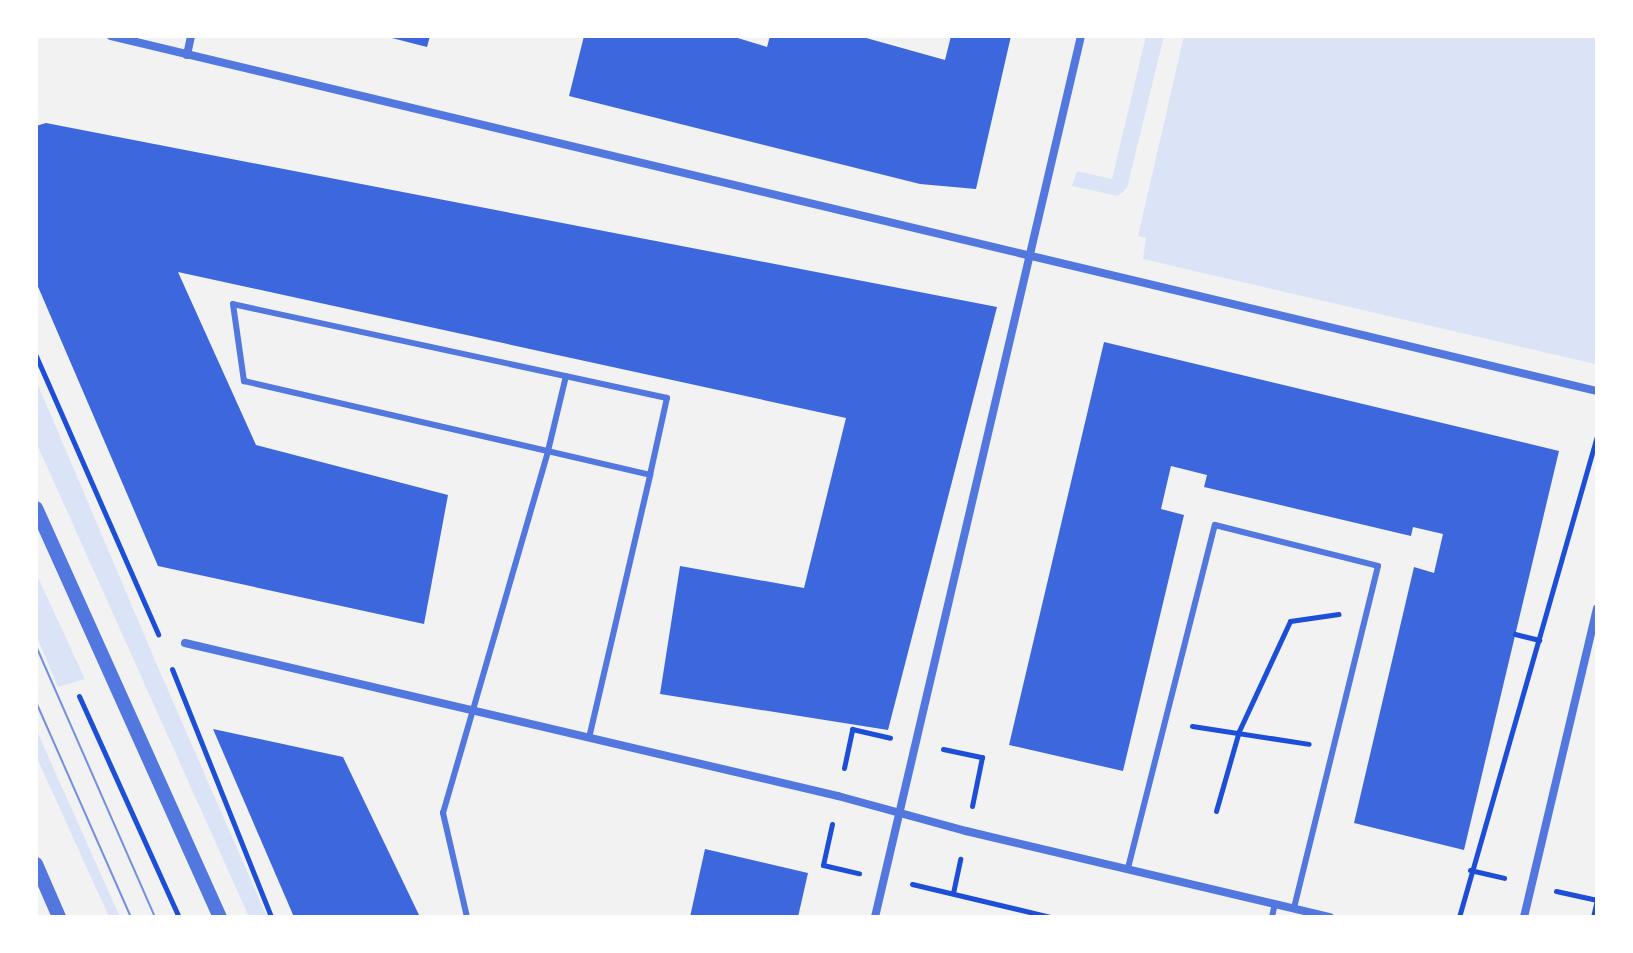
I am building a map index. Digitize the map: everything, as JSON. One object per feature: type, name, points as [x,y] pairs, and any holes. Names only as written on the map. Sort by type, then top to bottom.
[{"type":"street","points":[[111,36],[1597,391]]},
{"type":"street","points":[[187,55],[191,36]]},
{"type":"street","points":[[875,917],[1081,36]]},
{"type":"street","points":[[36,508],[220,917]]},
{"type":"street","points":[[1524,917],[1597,609]]},
{"type":"street","points":[[185,643],[1330,917]]},
{"type":"street","points":[[36,864],[59,917]]},
{"type":"lane","points":[[589,738],[650,475],[667,398],[233,304],[244,381],[650,475]]},
{"type":"lane","points":[[467,917],[443,813],[548,451],[566,376]]},
{"type":"lane","points":[[1128,868],[1215,525],[1378,566],[1294,908]]},
{"type":"lane","points":[[1272,917],[1275,903]]},
{"type":"path","points":[[1459,917],[1597,437]]},
{"type":"path","points":[[1216,811],[1239,731],[1290,621],[1367,610]]},
{"type":"path","points":[[1515,634],[1539,640]]},
{"type":"path","points":[[79,696],[179,917]]},
{"type":"path","points":[[1164,722],[1239,731],[1333,749]]},
{"type":"path","points":[[953,893],[1051,917]]},
{"type":"path","points":[[1593,917],[1597,900]]},
{"type":"shaded area","points":[[1146,36],[1164,36],[1127,188],[1118,196],[1072,186],[1077,171],[1112,179]]},
{"type":"shaded area","points":[[1184,36],[1597,36],[1595,364],[1143,259],[1146,238],[1138,236]]},
{"type":"shaded area","points":[[36,380],[267,917],[249,917],[36,442]]},
{"type":"shaded area","points":[[36,573],[85,679],[58,687],[36,635]]},
{"type":"shaded area","points":[[36,729],[120,917],[109,917],[36,756]]},
{"type":"building","points":[[384,36],[430,36],[427,47]]},
{"type":"building","points":[[584,36],[731,36],[767,47],[770,36],[859,36],[945,60],[951,36],[1011,36],[976,189],[920,184],[569,96]]},
{"type":"building","points":[[46,123],[997,307],[888,730],[660,694],[680,566],[804,588],[846,418],[178,272],[256,445],[448,495],[424,624],[158,566],[36,282],[36,126]]},
{"type":"building","points":[[1104,342],[1559,451],[1464,850],[1354,823],[1414,567],[1434,573],[1443,534],[1413,527],[1411,536],[1204,487],[1207,475],[1171,466],[1161,509],[1184,515],[1123,771],[1009,745]]},
{"type":"building","points":[[213,729],[343,757],[420,917],[294,917]]},
{"type":"building","points":[[705,849],[808,873],[798,917],[690,917]]},
{"type":"tram line","points":[[36,646],[155,917]]},
{"type":"tram line","points":[[36,702],[131,917]]}]
